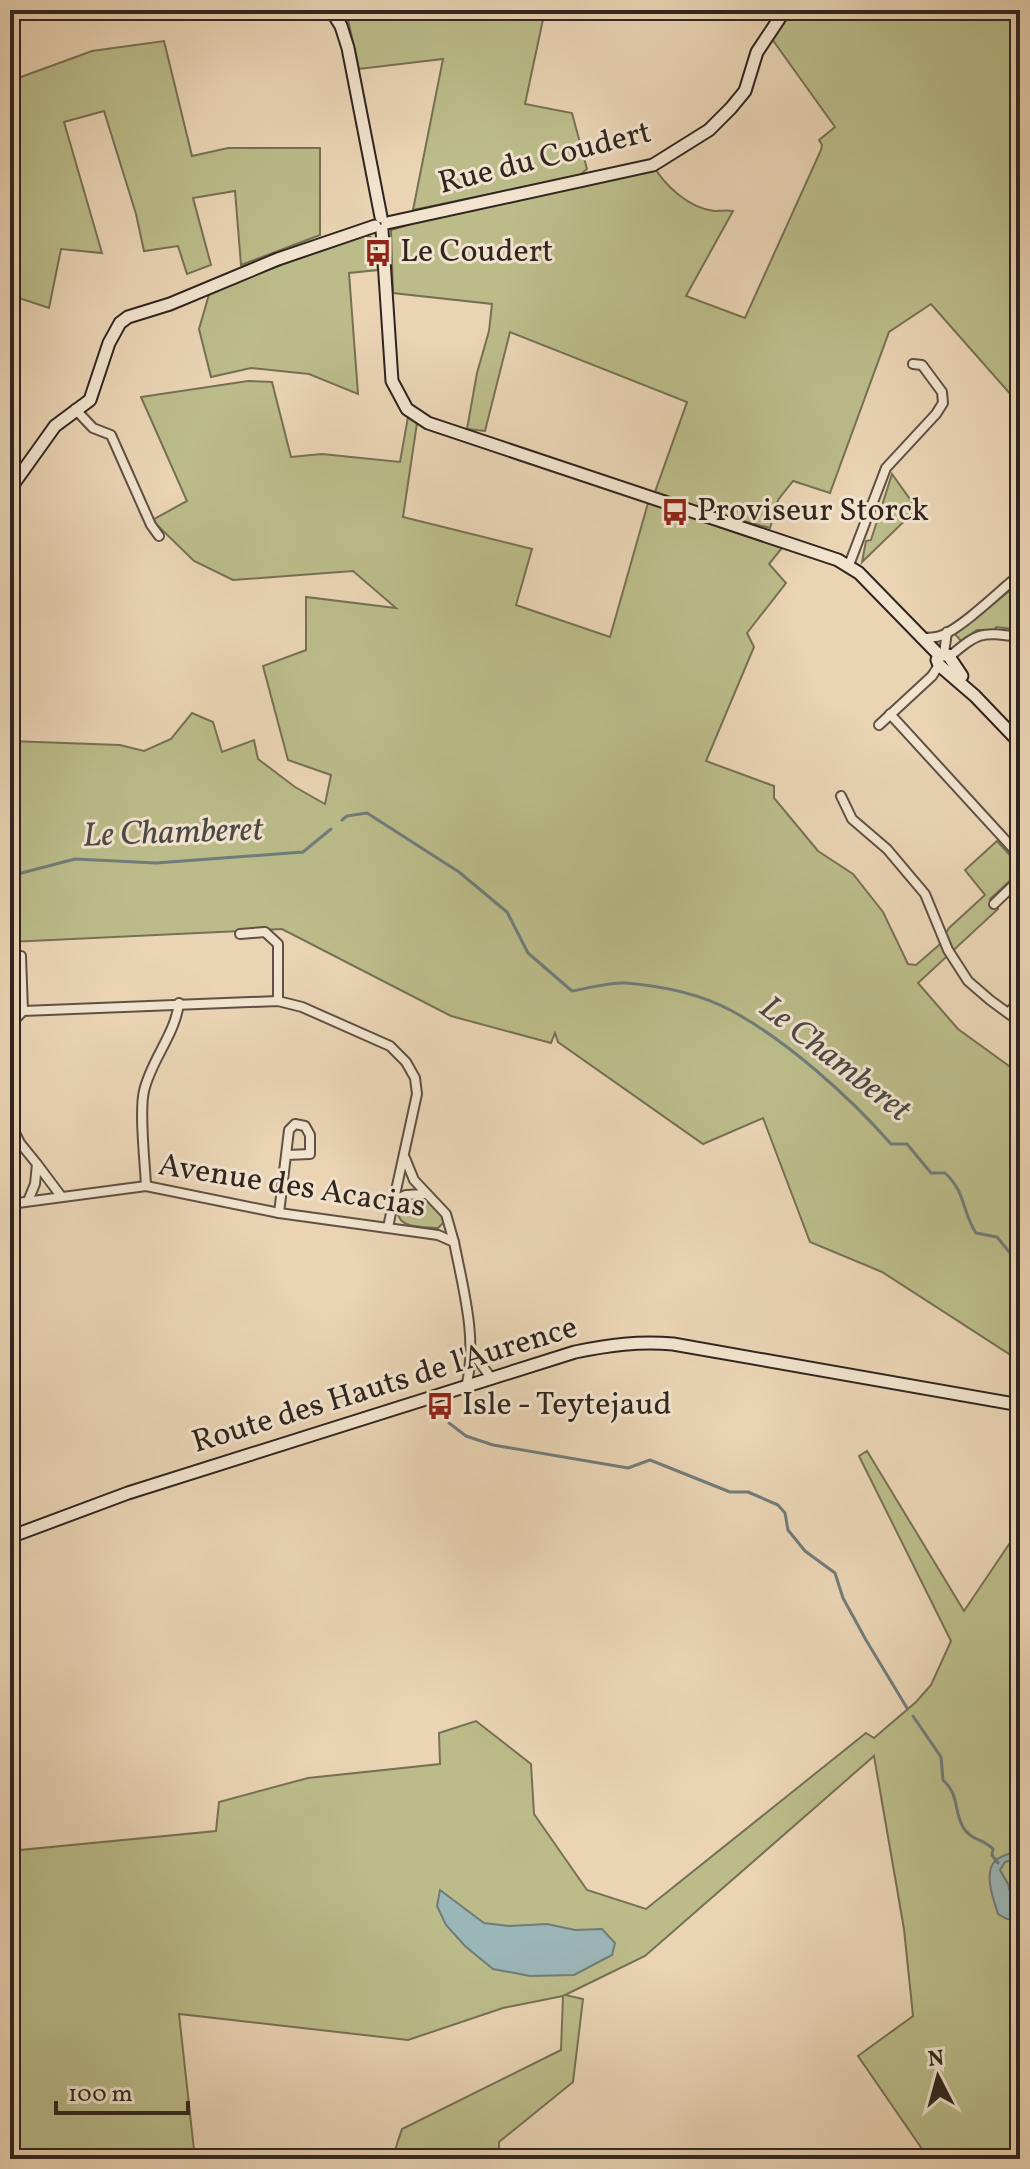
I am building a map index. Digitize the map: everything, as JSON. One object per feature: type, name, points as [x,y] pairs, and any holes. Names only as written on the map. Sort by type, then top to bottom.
[{"type":"main road","points":[[331,10],[341,26],[348,48],[381,224],[392,381],[407,409],[428,423],[849,565],[944,660],[1020,743]]},
{"type":"main road","name":"Rue du Coudert","points":[[10,489],[55,426],[90,400],[109,343],[120,323],[128,317],[170,304],[278,259],[381,224],[653,165],[709,130],[731,108],[745,91],[757,52],[785,10]]},
{"type":"main road","name":"Route des Hauts de l'Aurence","points":[[10,1537],[128,1493],[575,1352],[611,1344],[673,1344],[1020,1405]]},
{"type":"street","points":[[849,565],[886,468],[943,403],[942,392],[922,365],[913,364]]},
{"type":"street","points":[[75,409],[93,428],[111,435],[151,525],[159,536]]},
{"type":"street","points":[[921,638],[939,637],[947,632],[1020,574]]},
{"type":"street","points":[[944,660],[947,632]]},
{"type":"street","points":[[879,725],[932,676],[944,660],[972,637],[990,633],[1020,637]]},
{"type":"street","points":[[890,714],[1020,856]]},
{"type":"street","points":[[841,796],[852,819],[887,849],[925,894],[948,950],[968,981],[1020,1022]]},
{"type":"street","points":[[994,904],[1020,879]]},
{"type":"street","points":[[240,934],[265,932],[278,944],[278,1001]]},
{"type":"street","points":[[21,956],[23,1011]]},
{"type":"street","points":[[10,1025],[23,1011],[278,1001],[302,1007],[390,1046],[406,1062],[415,1078],[417,1094],[388,1227]]},
{"type":"street","points":[[1008,1013],[1020,1001]]},
{"type":"street","points":[[146,1186],[143,1093],[177,1020],[179,1003]]},
{"type":"street","points":[[10,1123],[20,1143],[61,1196]]},
{"type":"street","points":[[279,1213],[287,1155]]},
{"type":"street","points":[[405,1158],[414,1180],[446,1214],[454,1242]]},
{"type":"street","points":[[28,1201],[35,1184],[37,1164]]},
{"type":"street","name":"Avenue des Acacias","points":[[10,1204],[146,1186],[279,1213],[438,1235],[454,1242],[472,1352],[466,1387]]},
{"type":"street","points":[[395,1200],[406,1195],[425,1194]]},
{"type":"street","name":"Avenue des Acacias","points":[[472,1352],[492,1379]]},
{"type":"green space","points":[[362,10],[545,10],[525,104],[572,113],[587,169],[580,175],[413,210],[443,59],[359,69],[348,20]]},
{"type":"green space","points":[[798,10],[1020,10],[1020,405],[931,304],[889,332],[830,493],[793,481],[778,500],[770,528],[655,492],[687,402],[510,332],[485,431],[467,429],[492,304],[393,293],[391,230],[411,224],[411,218],[653,165],[664,181],[687,201],[714,211],[733,211],[686,296],[745,318],[821,150],[819,140],[835,127],[772,39],[786,19]]},
{"type":"green space","points":[[164,41],[192,156],[228,148],[320,148],[320,235],[241,265],[235,191],[193,198],[211,265],[187,274],[178,246],[144,251],[136,214],[104,111],[64,122],[102,253],[61,249],[49,308],[10,295],[10,81],[92,51]]},
{"type":"green space","points":[[364,235],[373,238],[378,270],[349,273],[358,394],[309,374],[251,368],[211,377],[199,329],[210,291]]},
{"type":"green space","points":[[248,381],[272,382],[291,457],[322,454],[400,462],[408,417],[417,423],[403,517],[532,549],[516,605],[610,637],[648,503],[782,548],[769,564],[786,583],[747,633],[754,647],[706,761],[774,786],[774,798],[818,851],[853,874],[883,912],[908,964],[916,965],[939,945],[949,928],[985,895],[965,870],[997,841],[1016,862],[1016,875],[990,899],[998,909],[918,983],[958,1029],[1020,1074],[1020,1361],[882,1272],[810,1242],[763,1118],[703,1144],[558,1042],[555,1033],[551,1043],[451,1016],[282,929],[10,942],[10,741],[120,745],[144,751],[171,739],[192,713],[213,722],[222,752],[254,740],[258,759],[295,787],[325,804],[331,775],[288,760],[263,666],[306,650],[306,597],[396,608],[353,571],[233,580],[194,561],[154,519],[187,501],[141,397]]},
{"type":"green space","points":[[892,474],[917,509],[862,562],[866,541],[871,540]]},
{"type":"green space","points":[[1020,582],[1020,633],[996,627],[995,630],[977,630],[961,641],[953,632],[978,613],[980,615]]},
{"type":"green space","points":[[405,1198],[424,1198],[443,1217],[443,1223],[438,1228],[403,1222],[398,1211],[399,1202]]},
{"type":"green space","points":[[867,1451],[964,1611],[1020,1528],[1020,2159],[929,2159],[858,2056],[913,2016],[904,1929],[874,1756],[645,1956],[565,1995],[583,1999],[573,2082],[499,2142],[499,2159],[392,2159],[402,2129],[561,2050],[563,1996],[503,2008],[408,2040],[179,2014],[195,2159],[10,2159],[10,1851],[216,1831],[219,1802],[308,1778],[440,1764],[439,1733],[476,1721],[531,1764],[534,1814],[587,1890],[646,1909],[866,1733],[874,1738],[931,1685],[951,1641],[859,1456]]},
{"type":"water","points":[[1020,1850],[1020,1857],[1005,1862],[1000,1870],[1008,1884],[1013,1904],[1020,1905],[1020,1919],[1007,1919],[998,1914],[990,1887],[990,1873],[997,1859]]},
{"type":"water","points":[[440,1890],[484,1923],[602,1929],[615,1943],[612,1955],[574,1975],[530,1976],[493,1969],[446,1925],[437,1906]]},
{"type":"waterway","name":"Le Chamberet","points":[[342,820],[347,816],[367,813],[459,872],[507,912],[528,953],[572,991],[606,984],[640,984],[694,995],[753,1023],[816,1071],[891,1144],[907,1144],[931,1173],[945,1173],[957,1187],[976,1233],[997,1237],[1020,1265]]},
{"type":"waterway","name":"Le Chamberet","points":[[10,876],[75,859],[156,863],[303,852],[331,829]]},
{"type":"waterway","points":[[449,1423],[466,1436],[493,1445],[628,1468],[650,1460],[730,1492],[748,1492],[778,1505],[785,1513],[788,1530],[805,1551],[835,1573],[843,1598],[907,1708]]},
{"type":"waterway","points":[[913,1716],[941,1757],[943,1780],[952,1792],[963,1827],[969,1835],[993,1849],[992,1855],[998,1863]]},
{"type":"place","name":"Le Coudert","points":[[378,253]]},
{"type":"place","name":"Proviseur Storck","points":[[675,512]]},
{"type":"place","name":"Isle - Teytejaud","points":[[440,1406]]}]
